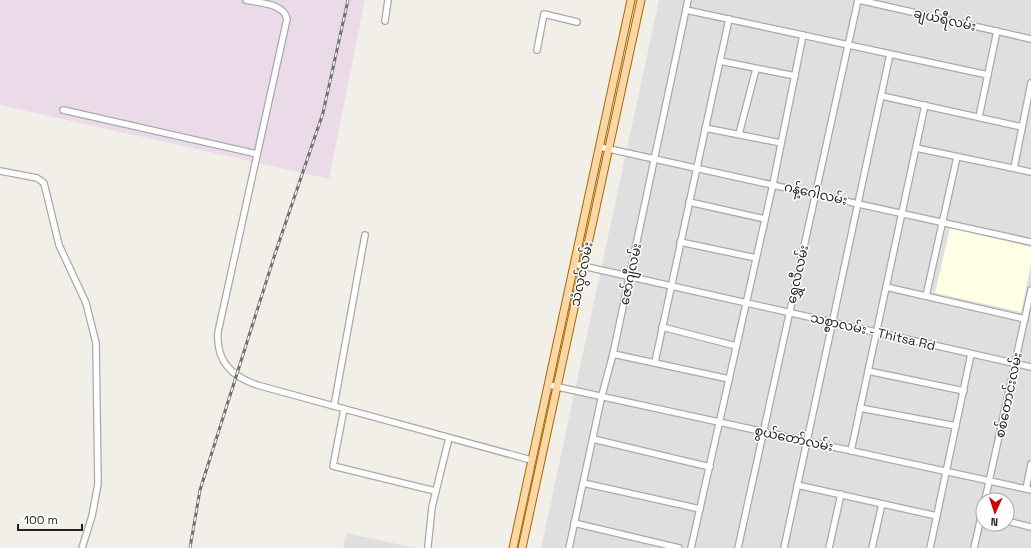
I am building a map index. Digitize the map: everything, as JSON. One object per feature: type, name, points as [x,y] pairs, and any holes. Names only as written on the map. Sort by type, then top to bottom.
[{"type":"main road","name":"သံလွင်လမ်း","points":[[513,548],[631,0]]},
{"type":"main road","name":"သံလွင်လမ်း","points":[[522,548],[582,266],[641,0]]},
{"type":"main road","points":[[620,51],[629,53]]},
{"type":"main road","points":[[523,503],[531,505]]},
{"type":"street","points":[[246,0],[274,6],[284,12],[287,19],[218,332],[220,353],[232,372],[245,381],[531,460]]},
{"type":"street","points":[[385,21],[388,0]]},
{"type":"street","name":"ဇော်ဂျီလမ်း","points":[[569,548],[602,395],[613,354],[630,277],[688,0]]},
{"type":"street","name":"ချယ်ရီလမ်း","points":[[858,0],[1031,39]]},
{"type":"street","name":"ရွှေလီလမ်း","points":[[738,548],[858,0]]},
{"type":"street","points":[[686,10],[988,75]]},
{"type":"street","points":[[537,50],[544,14],[577,22]]},
{"type":"street","points":[[654,362],[729,19]]},
{"type":"street","points":[[979,117],[997,31]]},
{"type":"street","points":[[691,548],[773,184],[803,35]]},
{"type":"street","points":[[784,548],[890,54]]},
{"type":"street","points":[[720,62],[795,76]]},
{"type":"street","points":[[739,134],[756,69]]},
{"type":"street","points":[[1014,168],[1031,83]]},
{"type":"street","points":[[882,96],[1022,127]]},
{"type":"street","points":[[851,451],[925,105]]},
{"type":"street","points":[[63,110],[257,154]]},
{"type":"street","points":[[705,128],[781,143]]},
{"type":"street","name":"ဂန့်ဂေါလမ်း","points":[[600,146],[1031,242]]},
{"type":"street","points":[[916,148],[1031,172]]},
{"type":"street","points":[[926,296],[957,156]]},
{"type":"street","points":[[0,171],[37,178],[44,183],[59,245],[86,303],[92,325],[97,364],[98,484],[92,516],[82,548]]},
{"type":"street","points":[[689,202],[764,219]]},
{"type":"street","points":[[334,406],[365,235]]},
{"type":"street","points":[[680,242],[756,258]]},
{"type":"street","name":"သစ္စာလမ်း - Thitsa Rd","points":[[574,264],[1031,367]]},
{"type":"street","points":[[886,287],[1024,319]]},
{"type":"street","name":"စစ်တောင်းလမ်း","points":[[987,492],[1031,290]]},
{"type":"street","points":[[662,327],[736,346]]},
{"type":"street","points":[[613,354],[729,379]]},
{"type":"street","points":[[930,548],[971,354]]},
{"type":"street","points":[[868,370],[964,391]]},
{"type":"street","name":"စွယ်တော်လမ်း","points":[[549,384],[1028,489]]},
{"type":"street","points":[[860,408],[956,426]]},
{"type":"street","points":[[344,409],[333,466],[435,491]]},
{"type":"street","points":[[428,546],[435,491],[450,438]]},
{"type":"street","points":[[593,439],[710,467]]},
{"type":"street","points":[[1028,489],[1031,464]]},
{"type":"street","points":[[583,483],[700,510]]},
{"type":"street","points":[[797,485],[937,516]]},
{"type":"street","points":[[829,548],[840,494]]},
{"type":"street","points":[[872,548],[882,504]]},
{"type":"street","points":[[574,523],[679,548]]},
{"type":"street","points":[[1015,523],[1031,527]]},
{"type":"street","points":[[974,548],[978,532]]},
{"type":"shaded area","points":[[0,0],[365,0],[329,179],[0,105]]},
{"type":"shaded area","points":[[659,0],[1031,0],[1031,548],[541,548]]},
{"type":"shaded area","points":[[950,228],[1031,247],[1031,264],[1021,312],[935,293]]},
{"type":"shaded area","points":[[346,533],[416,548],[343,548]]},
{"type":"railway","points":[[190,548],[200,490],[275,254],[323,113],[348,0]]}]
